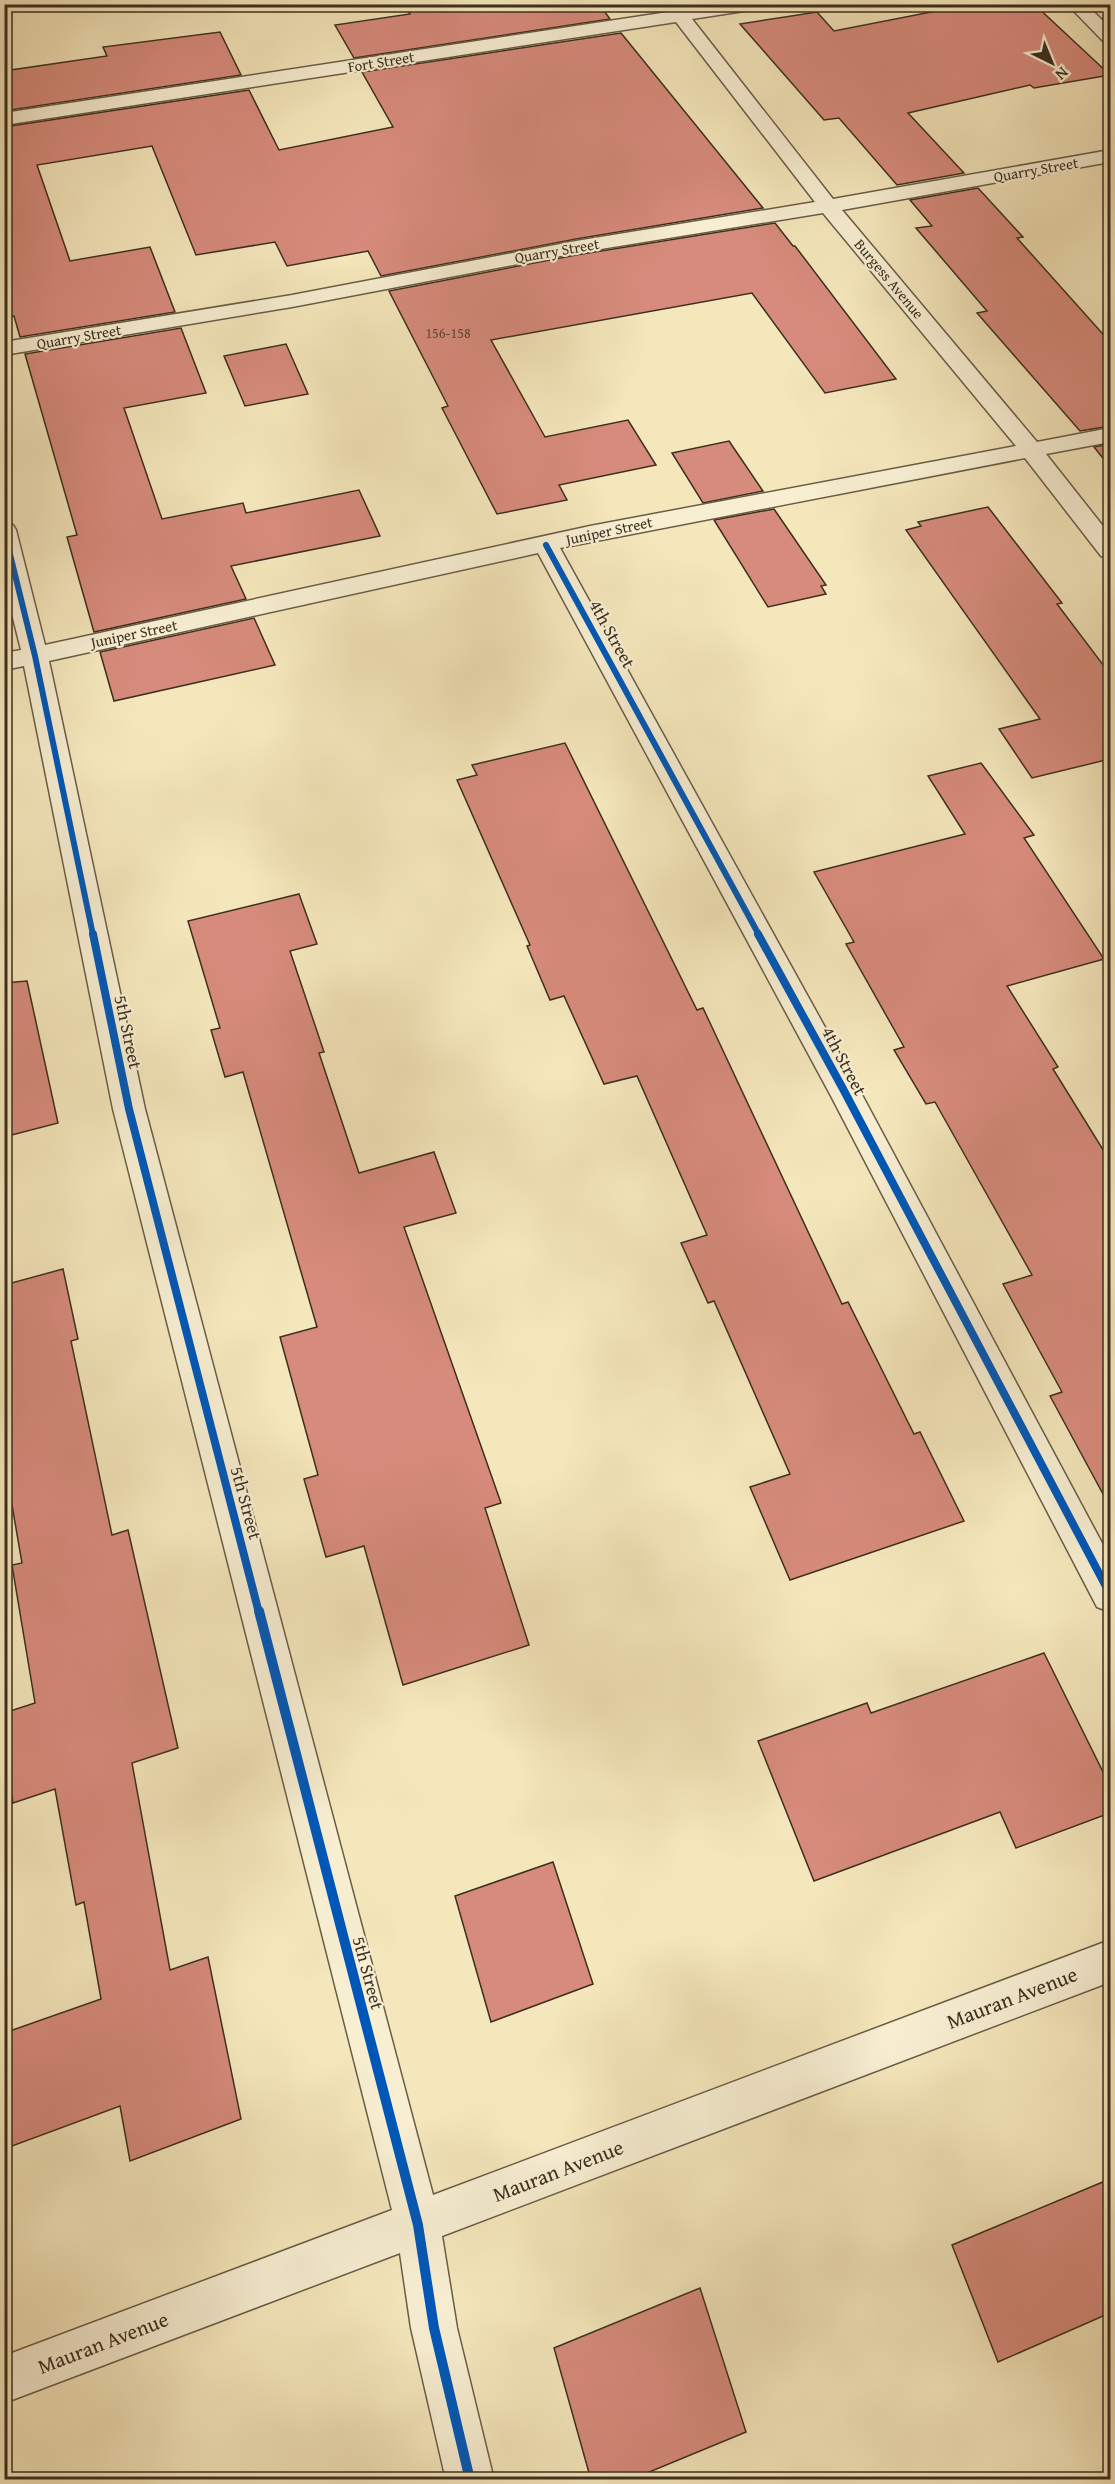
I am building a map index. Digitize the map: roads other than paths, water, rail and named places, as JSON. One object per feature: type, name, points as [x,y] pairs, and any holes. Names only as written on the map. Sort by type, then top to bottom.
[{"type":"street","name":"Fort Street","points":[[4,119],[676,10],[757,4]]},
{"type":"street","points":[[1075,4],[1110,38]]},
{"type":"street","name":"Burgess Avenue","points":[[676,10],[828,206],[1032,451],[1110,551]]},
{"type":"street","name":"Quarry Street","points":[[4,350],[292,301],[576,247],[828,206],[1110,156]]},
{"type":"street","name":"Juniper Street","points":[[20,659],[590,534],[1110,435]]},
{"type":"street","name":"5th Street","points":[[4,530],[20,659],[129,1110],[418,2225],[434,2328],[470,2480]]},
{"type":"street","name":"4th Street","points":[[546,545],[842,1087],[1110,1594]]},
{"type":"street","name":"Mauran Avenue","points":[[4,2380],[1110,1961]]}]
